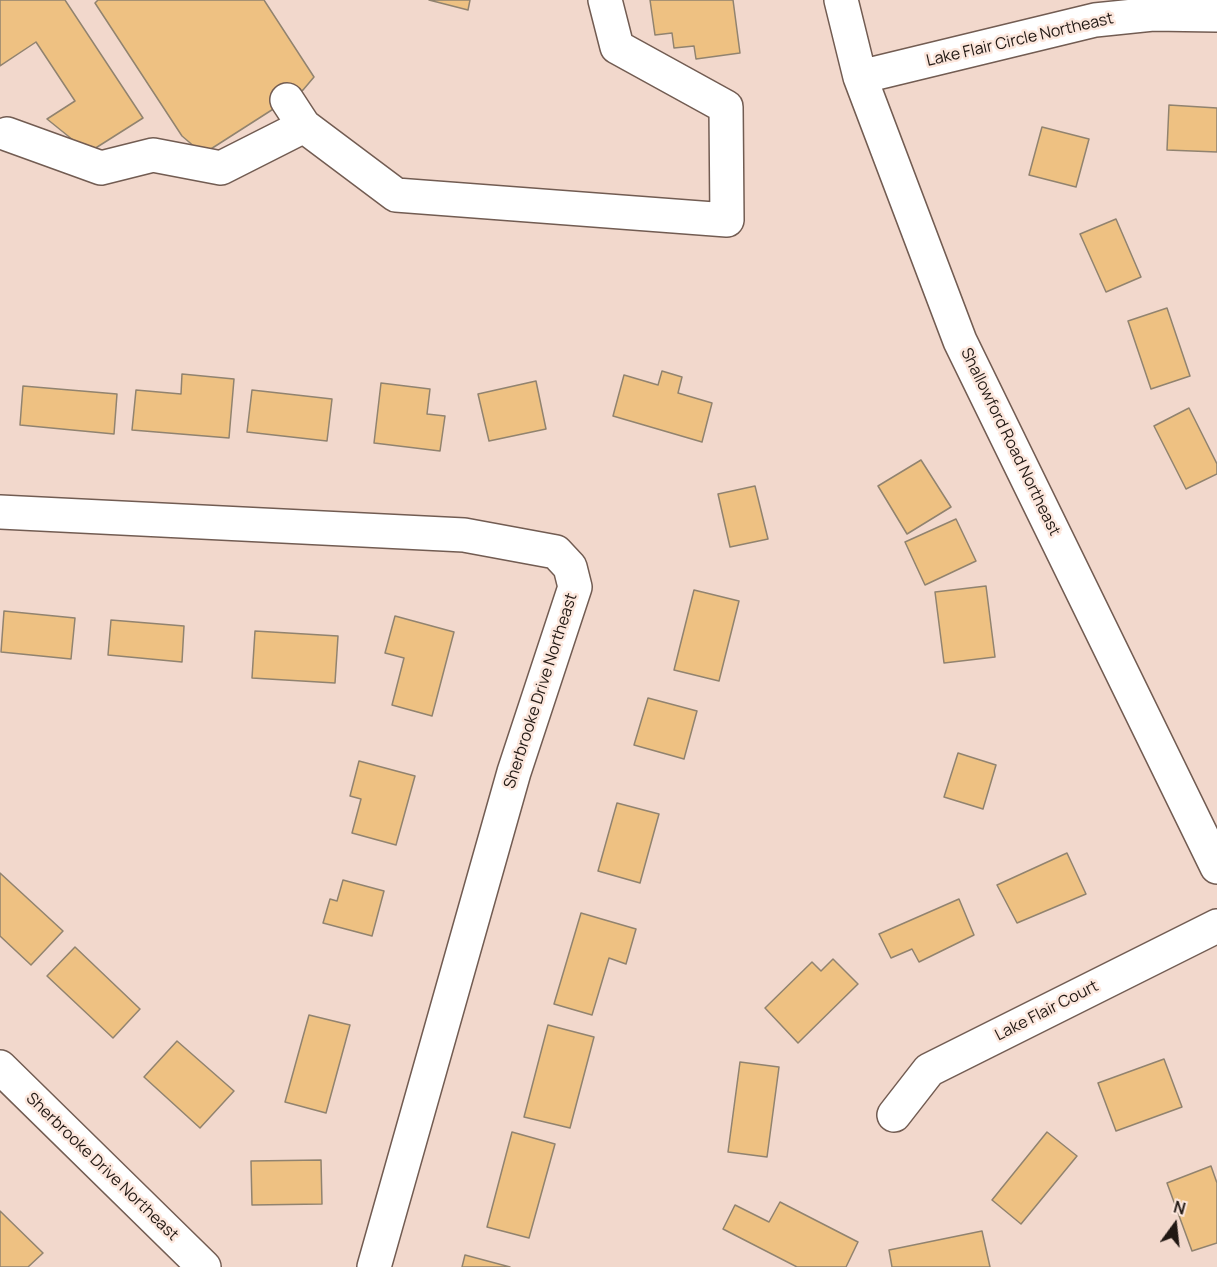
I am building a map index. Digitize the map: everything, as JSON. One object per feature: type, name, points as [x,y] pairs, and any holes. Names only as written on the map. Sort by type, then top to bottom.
[{"type":"street","points":[[7,134],[101,168],[153,155],[221,168],[296,113],[396,195],[727,220],[726,107],[617,47],[605,0]]},
{"type":"street","name":"Shallowford Road Northeast","points":[[841,0],[860,77],[960,341],[1217,867]]},
{"type":"street","name":"Lake Flair Circle Northeast","points":[[860,77],[1095,20],[1153,14],[1217,15]]},
{"type":"street","name":"Sherbrooke Drive Northeast","points":[[0,512],[464,535],[556,552],[570,567],[575,587],[514,772],[374,1267]]},
{"type":"street","name":"Lake Flair Court","points":[[894,1115],[929,1070],[1217,926]]},
{"type":"street","name":"Sherbrooke Drive Northeast","points":[[0,1067],[204,1267]]},
{"type":"building","points":[[0,0],[65,0],[143,118],[83,156],[73,140],[47,119],[75,101],[36,42],[0,66]]},
{"type":"building","points":[[98,0],[264,0],[314,77],[303,90],[203,154],[182,136],[95,3]]},
{"type":"building","points":[[429,0],[470,0],[468,10]]},
{"type":"building","points":[[650,0],[733,0],[740,53],[696,59],[694,46],[674,48],[672,33],[655,35]]},
{"type":"building","points":[[1169,105],[1217,108],[1217,152],[1167,150]]},
{"type":"building","points":[[1042,127],[1089,139],[1076,187],[1029,175]]},
{"type":"building","points":[[1116,219],[1141,277],[1106,292],[1080,234]]},
{"type":"building","points":[[1167,308],[1190,376],[1151,389],[1128,321]]},
{"type":"building","points":[[662,371],[682,377],[678,393],[712,403],[702,442],[613,416],[624,375],[658,385]]},
{"type":"building","points":[[182,374],[234,379],[229,438],[132,430],[136,390],[181,394]]},
{"type":"building","points":[[536,381],[546,429],[489,441],[478,394]]},
{"type":"building","points":[[381,383],[430,389],[427,414],[445,416],[440,451],[374,443]]},
{"type":"building","points":[[23,386],[117,394],[114,434],[20,425]]},
{"type":"building","points":[[252,390],[332,399],[327,441],[247,432]]},
{"type":"building","points":[[1189,408],[1217,464],[1217,474],[1186,489],[1154,426]]},
{"type":"building","points":[[921,460],[951,507],[907,534],[878,486]]},
{"type":"building","points":[[755,486],[768,539],[730,547],[718,494]]},
{"type":"building","points":[[956,519],[976,561],[925,585],[905,542]]},
{"type":"building","points":[[986,586],[995,657],[944,663],[935,592]]},
{"type":"building","points":[[694,590],[739,601],[719,681],[674,670]]},
{"type":"building","points":[[4,611],[75,618],[71,659],[1,652]]},
{"type":"building","points":[[395,616],[454,632],[432,716],[392,705],[404,658],[385,653]]},
{"type":"building","points":[[111,620],[184,626],[182,662],[108,655]]},
{"type":"building","points":[[255,631],[338,636],[335,683],[252,678]]},
{"type":"building","points":[[648,698],[697,711],[684,759],[634,745]]},
{"type":"building","points":[[958,753],[996,765],[983,809],[944,797]]},
{"type":"building","points":[[359,761],[415,776],[396,845],[352,833],[361,799],[350,796]]},
{"type":"building","points":[[617,803],[659,814],[640,883],[598,871]]},
{"type":"building","points":[[1067,853],[1086,894],[1017,923],[997,885]]},
{"type":"building","points":[[0,873],[63,931],[31,965],[0,936]]},
{"type":"building","points":[[343,880],[384,891],[372,936],[323,923],[330,899],[337,901]]},
{"type":"building","points":[[959,899],[974,935],[919,962],[912,949],[891,958],[879,934]]},
{"type":"building","points":[[581,913],[636,929],[626,964],[609,958],[592,1015],[554,1004]]},
{"type":"building","points":[[75,947],[140,1009],[113,1038],[47,976]]},
{"type":"building","points":[[833,959],[858,984],[798,1043],[765,1008],[812,962],[821,971]]},
{"type":"building","points":[[309,1015],[350,1025],[326,1113],[285,1102]]},
{"type":"building","points":[[548,1025],[594,1037],[570,1128],[524,1117]]},
{"type":"building","points":[[177,1041],[234,1091],[200,1128],[144,1077]]},
{"type":"building","points":[[1164,1059],[1182,1107],[1116,1131],[1098,1083]]},
{"type":"building","points":[[740,1062],[779,1067],[767,1157],[728,1152]]},
{"type":"building","points":[[512,1132],[555,1144],[529,1238],[487,1227]]},
{"type":"building","points":[[1047,1132],[1077,1156],[1021,1224],[992,1200]]},
{"type":"building","points":[[321,1160],[322,1204],[252,1205],[251,1161]]},
{"type":"building","points":[[1211,1166],[1217,1183],[1217,1243],[1192,1251],[1167,1183]]},
{"type":"building","points":[[780,1202],[858,1242],[846,1267],[797,1267],[723,1229],[735,1205],[769,1222]]},
{"type":"building","points":[[0,1211],[43,1253],[28,1267],[0,1267]]},
{"type":"building","points":[[982,1231],[990,1267],[892,1267],[889,1250]]},
{"type":"building","points":[[465,1255],[510,1267],[462,1267]]}]
